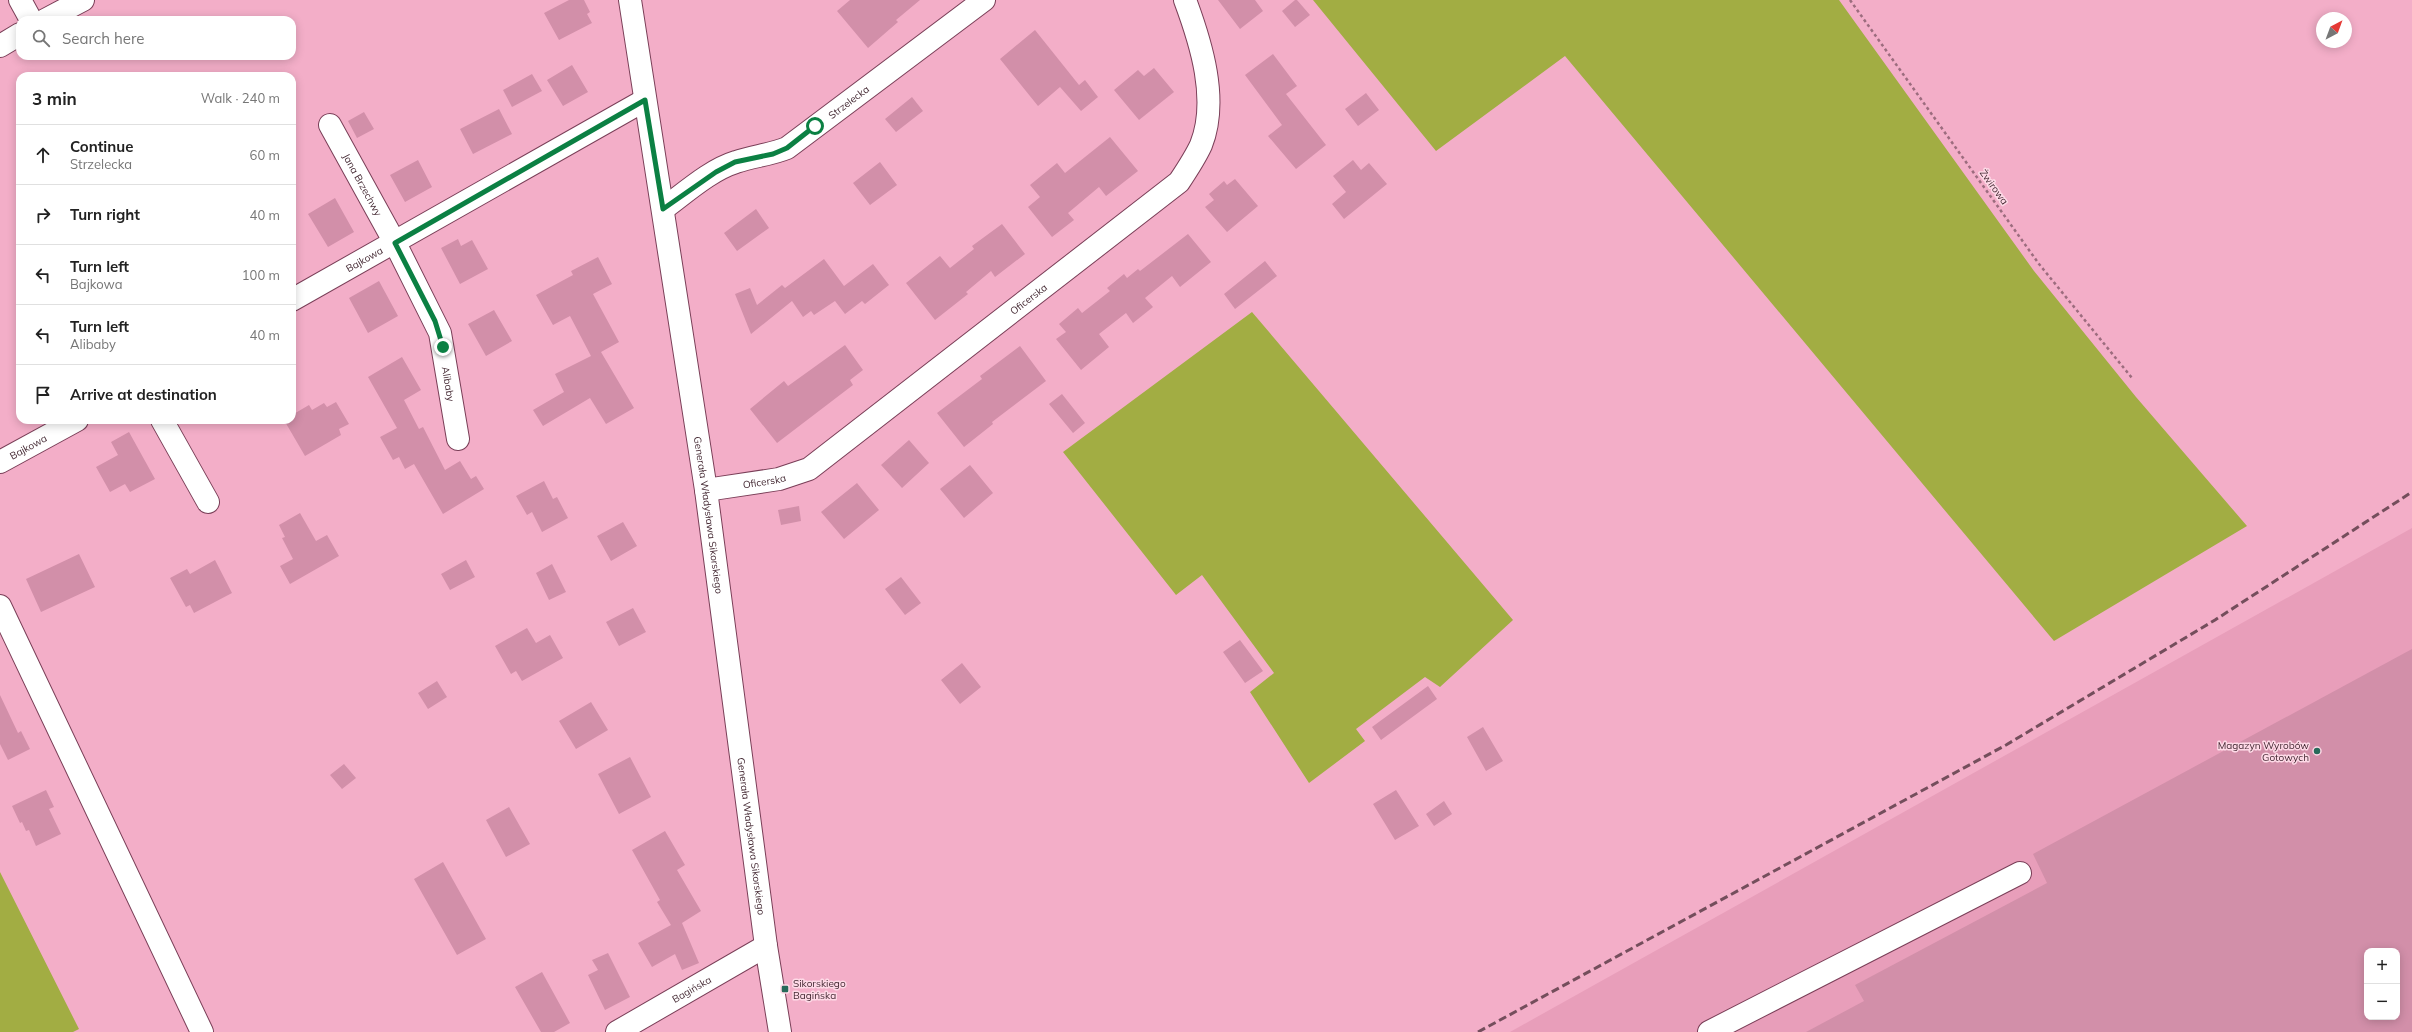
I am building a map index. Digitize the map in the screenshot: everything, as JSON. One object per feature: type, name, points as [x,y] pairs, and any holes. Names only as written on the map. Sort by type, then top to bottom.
[{"type":"street","points":[[20,0],[29,16]]},
{"type":"street","points":[[53,16],[83,0]]},
{"type":"street","name":"Generała Władysława Sikorskiego","points":[[630,0],[706,490],[766,946],[780,1032]]},
{"type":"street","name":"Strzelecka","points":[[663,209],[716,172],[735,162],[773,154],[787,148],[984,0]]},
{"type":"street","name":"Oficerska","points":[[706,490],[779,479],[809,469],[1179,182],[1201,144],[1207,109],[1207,78],[1203,55],[1185,0]]},
{"type":"street","points":[[0,46],[16,36]]},
{"type":"street","name":"Bajkowa","points":[[296,298],[645,100]]},
{"type":"street","name":"Jana Brzechwy","points":[[330,125],[395,243]]},
{"type":"street","name":"Alibaby","points":[[395,243],[440,333],[458,439]]},
{"type":"street","name":"Bajkowa","points":[[0,462],[70,424]]},
{"type":"street","points":[[164,424],[208,502]]},
{"type":"street","points":[[0,606],[202,1032]]},
{"type":"street","points":[[1708,1032],[2020,873]]},
{"type":"street","name":"Bagińska","points":[[617,1032],[766,946]]},
{"type":"path","name":"Żwirowa","points":[[1850,0],[2039,264],[2132,378]]},
{"type":"shaded area","points":[[2412,528],[2412,1032],[1510,1032]]},
{"type":"green space","points":[[1313,0],[1839,0],[2034,271],[2136,397],[2247,526],[2054,641],[1565,56],[1436,151]]},
{"type":"green space","points":[[1252,312],[1513,620],[1440,687],[1425,677],[1356,729],[1365,741],[1309,783],[1250,692],[1274,673],[1202,575],[1176,595],[1063,452]]},
{"type":"green space","points":[[0,872],[79,1029],[73,1032],[0,1032]]},
{"type":"building","points":[[569,0],[584,0],[590,12],[587,14],[592,23],[559,40],[544,13]]},
{"type":"building","points":[[850,0],[920,0],[896,20],[898,22],[868,48],[837,11]]},
{"type":"building","points":[[1218,0],[1255,0],[1263,11],[1240,29]]},
{"type":"building","points":[[1297,0],[1310,15],[1295,27],[1282,11]]},
{"type":"building","points":[[1035,30],[1079,85],[1085,80],[1098,97],[1081,111],[1060,87],[1038,106],[1000,59]]},
{"type":"building","points":[[1273,54],[1297,86],[1286,94],[1326,145],[1296,169],[1268,136],[1282,125],[1245,75]]},
{"type":"building","points":[[572,65],[588,92],[563,106],[547,80]]},
{"type":"building","points":[[1154,68],[1174,92],[1139,120],[1114,90],[1138,70],[1144,76]]},
{"type":"building","points":[[532,74],[542,91],[512,107],[503,90]]},
{"type":"building","points":[[1366,93],[1379,110],[1358,126],[1345,109]]},
{"type":"building","points":[[912,97],[923,111],[896,132],[885,119]]},
{"type":"building","points":[[499,109],[512,134],[473,154],[460,129]]},
{"type":"building","points":[[364,112],[374,129],[357,138],[348,121]]},
{"type":"building","points":[[1110,137],[1138,171],[1106,196],[1099,187],[1068,213],[1074,220],[1052,237],[1028,207],[1040,197],[1030,185],[1057,163],[1065,173]]},
{"type":"building","points":[[418,160],[432,187],[405,202],[390,175]]},
{"type":"building","points":[[1353,160],[1361,170],[1369,163],[1387,184],[1344,219],[1332,204],[1346,192],[1333,176]]},
{"type":"building","points":[[880,162],[897,185],[870,205],[853,183]]},
{"type":"building","points":[[1235,179],[1258,206],[1227,232],[1205,207],[1214,200],[1209,194],[1224,181],[1227,185]]},
{"type":"building","points":[[335,198],[354,232],[328,247],[308,214]]},
{"type":"building","points":[[756,209],[769,228],[737,251],[724,233]]},
{"type":"building","points":[[1002,224],[1025,254],[995,277],[991,271],[966,292],[968,294],[935,320],[906,283],[940,256],[950,268],[974,249],[972,246]]},
{"type":"building","points":[[1188,234],[1211,262],[1180,287],[1172,276],[1145,298],[1153,307],[1133,323],[1126,313],[1099,334],[1109,347],[1081,370],[1056,339],[1066,332],[1059,324],[1078,308],[1082,313],[1110,291],[1107,288],[1124,274],[1127,278],[1138,269],[1140,271]]},
{"type":"building","points":[[458,239],[461,246],[472,240],[488,269],[460,284],[441,248]]},
{"type":"building","points":[[598,257],[612,284],[593,294],[619,342],[601,352],[634,408],[606,424],[590,398],[543,426],[533,410],[564,392],[555,374],[591,356],[570,316],[553,325],[536,295],[573,275],[571,271]]},
{"type":"building","points":[[824,259],[844,286],[873,264],[889,285],[865,304],[862,301],[845,314],[835,301],[814,315],[811,311],[803,317],[792,301],[751,334],[735,294],[750,288],[757,305],[782,285],[785,288]]},
{"type":"building","points":[[1265,261],[1277,276],[1235,309],[1224,294]]},
{"type":"building","points":[[379,281],[398,316],[368,333],[349,298]]},
{"type":"building","points":[[494,310],[512,341],[486,356],[468,324]]},
{"type":"building","points":[[845,345],[863,370],[850,380],[853,385],[777,443],[750,409],[784,381],[788,386]]},
{"type":"building","points":[[1020,346],[1046,381],[992,422],[993,424],[964,447],[937,413],[982,379],[980,376]]},
{"type":"building","points":[[402,357],[421,390],[404,400],[419,429],[423,427],[445,470],[460,461],[471,479],[476,476],[484,489],[443,514],[414,464],[405,469],[399,457],[393,460],[380,437],[397,428],[368,377]]},
{"type":"building","points":[[1062,394],[1085,423],[1073,433],[1049,404]]},
{"type":"building","points":[[336,402],[349,424],[339,429],[341,435],[305,456],[286,424],[296,424],[296,413],[309,405],[312,410],[324,403],[327,407]]},
{"type":"building","points":[[129,432],[155,479],[130,492],[125,484],[110,492],[96,467],[118,455],[111,442]]},
{"type":"building","points":[[909,440],[929,463],[902,488],[881,465]]},
{"type":"building","points":[[970,465],[993,493],[964,518],[940,489]]},
{"type":"building","points":[[544,481],[553,499],[557,497],[568,518],[542,532],[532,512],[527,515],[516,496]]},
{"type":"building","points":[[857,483],[879,510],[844,539],[821,512]]},
{"type":"building","points":[[799,506],[801,521],[781,525],[778,510]]},
{"type":"building","points":[[300,513],[316,541],[327,535],[339,556],[290,584],[280,566],[293,559],[282,538],[285,537],[279,525]]},
{"type":"building","points":[[623,522],[637,546],[611,561],[597,536]]},
{"type":"building","points":[[79,554],[95,587],[41,612],[26,579]]},
{"type":"building","points":[[215,560],[232,593],[194,613],[190,605],[186,607],[170,578],[187,569],[190,574]]},
{"type":"building","points":[[466,560],[475,577],[450,590],[441,574]]},
{"type":"building","points":[[552,564],[566,592],[549,600],[536,573]]},
{"type":"building","points":[[901,577],[921,603],[905,615],[885,589]]},
{"type":"building","points":[[633,608],[646,632],[619,646],[606,622]]},
{"type":"building","points":[[527,628],[536,643],[550,635],[563,658],[522,681],[516,671],[511,674],[495,646]]},
{"type":"building","points":[[1240,640],[1263,671],[1245,683],[1223,652]]},
{"type":"building","name":"Magazyn Wyrobów Gotowych","points":[[2412,649],[2412,1032],[1806,1032],[1864,1001],[1855,985],[2047,883],[2033,854]]},
{"type":"building","points":[[962,663],[981,687],[960,704],[941,680]]},
{"type":"building","points":[[437,681],[447,697],[428,709],[418,693]]},
{"type":"building","points":[[1428,686],[1437,699],[1381,740],[1372,727]]},
{"type":"building","points":[[0,695],[18,733],[21,731],[30,749],[8,760],[0,744]]},
{"type":"building","points":[[591,702],[608,730],[576,749],[559,721]]},
{"type":"building","points":[[1483,727],[1503,761],[1486,771],[1467,737]]},
{"type":"building","points":[[630,757],[651,797],[619,814],[598,774]]},
{"type":"building","points":[[344,764],[356,778],[342,789],[330,775]]},
{"type":"building","points":[[46,790],[54,807],[49,809],[61,834],[36,846],[29,830],[26,831],[22,822],[20,823],[12,806]]},
{"type":"building","points":[[1396,790],[1419,826],[1395,840],[1373,804]]},
{"type":"building","points":[[1444,801],[1452,814],[1434,826],[1426,814]]},
{"type":"building","points":[[509,807],[530,844],[506,857],[486,820]]},
{"type":"building","points":[[665,831],[685,865],[677,870],[701,911],[682,923],[699,963],[682,970],[675,954],[652,967],[638,943],[671,925],[657,902],[660,900],[632,850]]},
{"type":"building","points":[[443,862],[486,939],[457,955],[414,879]]},
{"type":"building","points":[[608,953],[630,997],[605,1010],[588,975],[598,970],[592,960]]},
{"type":"building","points":[[542,972],[570,1023],[554,1032],[541,1032],[515,987]]},
{"type":"railway","points":[[1478,1032],[2006,745],[2215,620],[2412,492]]},
{"type":"place","name":"Magazyn Wyrobów Gotowych","points":[[2317,751]]},
{"type":"place","name":"Sikorskiego Bagińska","points":[[785,989]]},
{"type":"route","points":[[443,347],[440,333],[435,321],[395,243],[645,100],[663,209],[716,172],[735,162],[773,154],[787,148],[815,126]]}]
